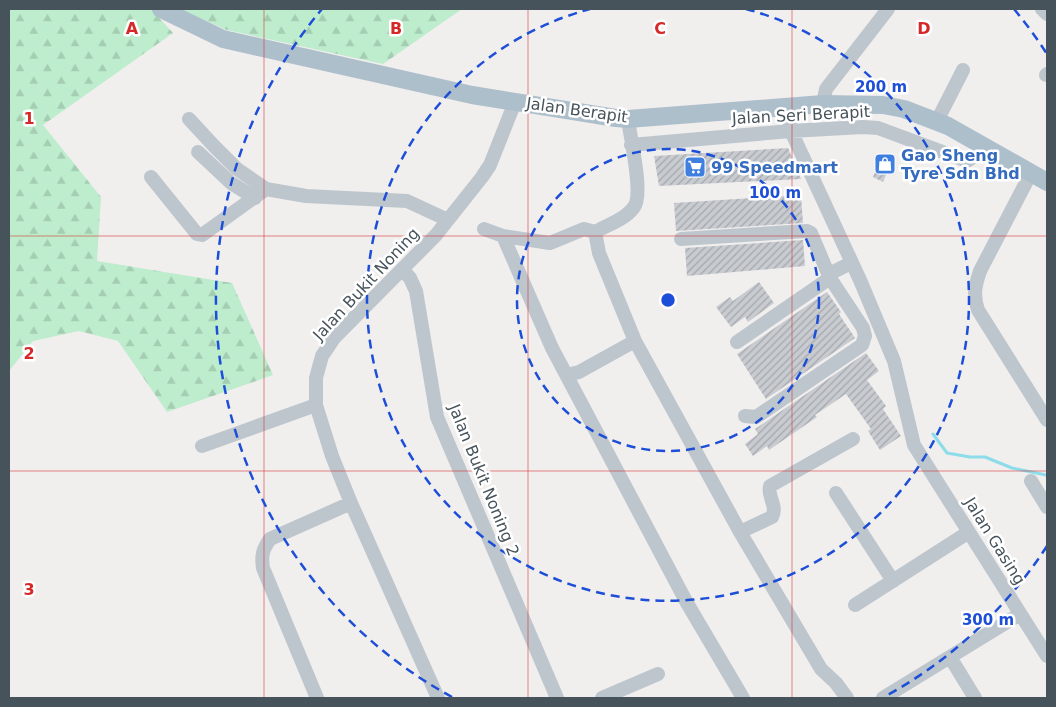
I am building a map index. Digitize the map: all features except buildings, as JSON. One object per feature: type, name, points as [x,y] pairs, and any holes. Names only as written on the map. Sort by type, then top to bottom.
[{"type":"main road","name":"Jalan Berapit","points":[[161,9],[223,39],[452,91],[628,119],[823,104],[883,105],[904,109],[937,122],[1047,182]]},
{"type":"street","points":[[1042,9],[1047,14]]},
{"type":"street","points":[[823,104],[826,89],[883,11]]},
{"type":"street","points":[[937,122],[963,70]]},
{"type":"street","name":"Jalan Bukit Noning","points":[[438,698],[332,456],[316,405],[316,378],[322,356],[334,338],[436,235],[482,177],[490,165],[515,102]]},
{"type":"street","name":"Jalan Gasing","points":[[786,107],[791,131],[852,263],[894,361],[914,445],[1047,656]]},
{"type":"street","points":[[189,119],[237,169],[266,189],[306,196],[407,200],[448,220]]},
{"type":"street","points":[[484,229],[503,236],[550,243],[584,228],[595,232],[628,214],[635,206],[639,188],[628,119]]},
{"type":"street","name":"Jalan Seri Berapit","points":[[631,145],[791,131],[863,127],[878,128],[966,162],[986,148]]},
{"type":"street","points":[[198,152],[231,183],[255,198]]},
{"type":"street","points":[[1031,173],[980,271],[975,285],[974,298],[978,310],[1047,420]]},
{"type":"street","points":[[151,177],[196,234],[202,235],[266,189]]},
{"type":"street","points":[[595,232],[599,252],[635,341],[740,532],[821,669],[847,698]]},
{"type":"street","points":[[680,239],[812,232],[830,276],[863,328],[865,336],[862,345],[756,417],[745,416]]},
{"type":"street","points":[[503,236],[566,375],[687,603],[743,698]]},
{"type":"street","points":[[824,259],[845,249]]},
{"type":"street","points":[[737,342],[830,276],[852,263]]},
{"type":"street","name":"Jalan Bukit Noning 2","points":[[402,269],[410,278],[416,291],[437,417],[557,698]]},
{"type":"street","points":[[566,375],[579,372],[635,341]]},
{"type":"street","points":[[202,446],[316,405]]},
{"type":"street","points":[[740,532],[772,517],[775,508],[769,490],[770,486],[853,439]]},
{"type":"street","points":[[1031,481],[1047,507]]},
{"type":"street","points":[[836,493],[893,581]]},
{"type":"street","points":[[317,698],[263,568],[261,557],[270,538],[351,503]]},
{"type":"street","points":[[855,605],[969,532]]},
{"type":"street","points":[[883,698],[1020,614]]},
{"type":"street","points":[[950,657],[975,698]]},
{"type":"street","points":[[602,698],[658,674]]},
{"type":"green space","points":[[9,9],[151,9],[173,33],[43,125],[101,197],[97,261],[232,283],[273,375],[167,412],[118,341],[79,331],[33,341],[9,371]]},
{"type":"green space","points":[[179,9],[462,9],[383,64],[227,30]]},
{"type":"waterway","points":[[933,434],[947,453],[970,457],[985,457],[1012,468],[1047,476]]},
{"type":"place","name":"Gao Sheng Tyre Sdn Bhd","points":[[885,164]]},
{"type":"place","name":"99 Speedmart","points":[[695,167]]}]
